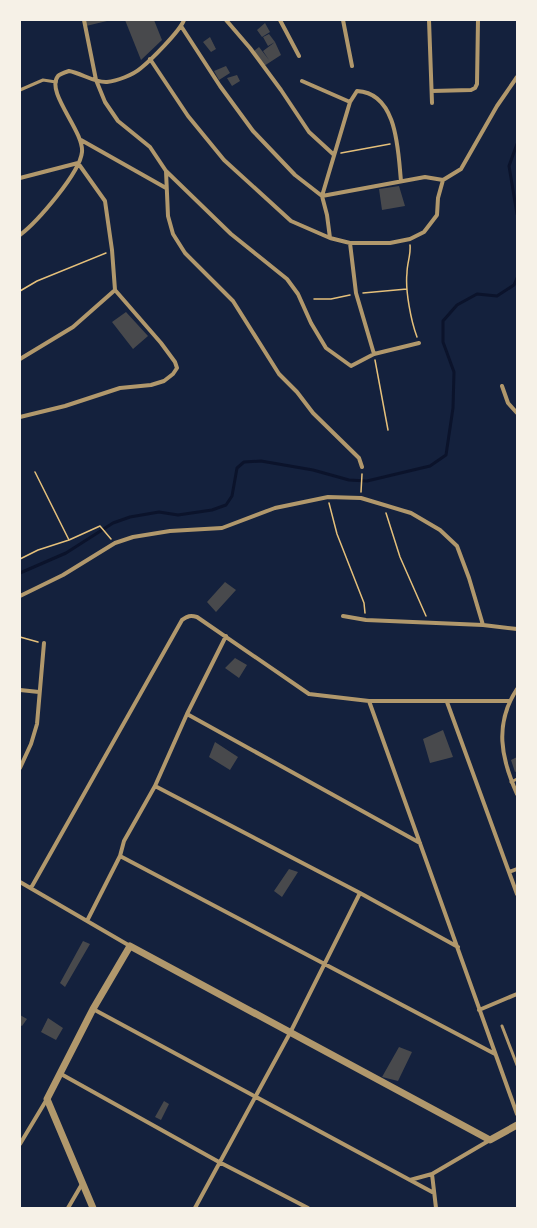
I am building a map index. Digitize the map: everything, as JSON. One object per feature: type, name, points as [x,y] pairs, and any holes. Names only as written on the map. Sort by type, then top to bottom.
[{"type":"street","points":[[84,20],[96,80],[105,102],[118,121],[150,147],[166,172],[231,234],[287,279],[298,294],[311,323],[326,348],[351,366],[374,354],[419,344]]},
{"type":"street","points":[[20,235],[50,206],[78,163],[82,153],[81,140],[57,96],[56,82],[59,76],[69,71],[80,73],[96,80],[106,82],[128,75],[141,69],[181,26],[184,20]]},
{"type":"street","points":[[226,20],[272,78],[309,132],[333,154]]},
{"type":"street","points":[[280,20],[299,56]]},
{"type":"street","points":[[343,20],[352,66]]},
{"type":"street","points":[[429,20],[432,103]]},
{"type":"street","points":[[432,91],[471,90],[475,88],[477,84],[478,20]]},
{"type":"street","points":[[181,26],[220,86],[253,131],[295,175],[322,196],[425,177],[443,180],[461,169],[497,106],[517,78]]},
{"type":"street","points":[[150,59],[188,116],[224,160],[292,221],[330,238],[350,243],[390,243],[410,239],[424,232],[437,215],[438,198],[443,180]]},
{"type":"street","points":[[302,81],[350,102]]},
{"type":"street","points":[[330,238],[327,215],[322,196],[333,154],[354,94],[362,92],[379,100],[389,110],[398,142],[401,181]]},
{"type":"street","points":[[81,140],[166,188]]},
{"type":"street","points":[[20,178],[78,163]]},
{"type":"street","points":[[20,417],[65,406],[120,388],[151,385],[164,381],[173,374],[177,368],[175,362],[162,343],[115,290],[112,250],[105,201],[78,163]]},
{"type":"street","points":[[166,172],[168,216],[173,234],[185,254],[233,301],[278,374],[297,392],[313,413],[359,458],[362,468]]},
{"type":"street","points":[[350,243],[356,293],[374,354]]},
{"type":"street","points":[[20,359],[73,327],[115,290]]},
{"type":"street","points":[[502,386],[508,403],[517,413]]},
{"type":"street","points":[[20,596],[63,575],[115,543],[133,537],[170,531],[222,528],[275,508],[328,497],[361,498],[411,513],[440,530],[457,546],[469,578],[483,625]]},
{"type":"street","points":[[31,888],[178,627],[186,617],[191,615],[197,617],[226,636],[309,694],[369,701],[510,701]]},
{"type":"street","points":[[343,616],[366,620],[428,622],[517,628]]},
{"type":"street","points":[[87,921],[120,856],[124,841],[155,786],[187,714],[226,636]]},
{"type":"street","points":[[20,768],[31,744],[37,724],[44,643]]},
{"type":"street","points":[[20,690],[40,692]]},
{"type":"street","points":[[516,691],[510,701],[501,736],[504,760],[511,782],[517,794]]},
{"type":"street","points":[[369,701],[517,1114]]},
{"type":"street","points":[[447,702],[517,894]]},
{"type":"street","points":[[187,714],[420,842]]},
{"type":"street","points":[[155,786],[360,893],[458,947]]},
{"type":"street","points":[[120,856],[326,963],[495,1054]]},
{"type":"street","points":[[509,872],[517,869]]},
{"type":"street","points":[[20,882],[130,946],[490,1140]]},
{"type":"street","points":[[195,1208],[290,1033],[360,893]]},
{"type":"street","points":[[20,1144],[61,1074],[93,1009],[130,946]]},
{"type":"street","points":[[480,1010],[517,994]]},
{"type":"street","points":[[93,1009],[434,1193]]},
{"type":"street","points":[[61,1074],[219,1162],[308,1208]]},
{"type":"street","points":[[47,1099],[93,1208]]},
{"type":"street","points":[[409,1180],[432,1174],[517,1125]]},
{"type":"street","points":[[432,1174],[436,1208]]},
{"type":"street","points":[[68,1208],[83,1183]]},
{"type":"lane","points":[[20,90],[43,80],[56,82]]},
{"type":"lane","points":[[511,782],[517,780]]},
{"type":"lane","points":[[502,1026],[517,1065]]},
{"type":"path","points":[[333,154],[362,150],[398,142]]},
{"type":"path","points":[[410,239],[411,251],[407,272],[407,289],[412,324],[419,344]]},
{"type":"path","points":[[20,292],[38,282],[112,250]]},
{"type":"path","points":[[374,354],[388,430]]},
{"type":"path","points":[[362,468],[362,490]]},
{"type":"path","points":[[35,472],[69,540]]},
{"type":"path","points":[[328,497],[337,534],[364,603],[366,620]]},
{"type":"path","points":[[383,504],[400,557],[428,622]]},
{"type":"path","points":[[20,559],[38,550],[69,540],[100,526],[110,538]]},
{"type":"path","points":[[20,637],[44,643]]},
{"type":"building","points":[[86,20],[107,20],[107,21],[86,26]]},
{"type":"building","points":[[125,20],[154,20],[162,40],[141,60]]},
{"type":"building","points":[[265,23],[270,32],[262,37],[257,30]]},
{"type":"building","points":[[269,34],[275,42],[268,46],[263,37]]},
{"type":"building","points":[[210,37],[216,49],[211,52],[203,42]]},
{"type":"building","points":[[275,42],[281,55],[264,66],[254,51],[259,47],[269,60],[263,51]]},
{"type":"building","points":[[226,66],[230,73],[219,80],[214,71]]},
{"type":"building","points":[[237,75],[240,81],[232,86],[227,78]]},
{"type":"building","points":[[399,186],[405,206],[382,210],[379,189]]},
{"type":"building","points":[[126,312],[148,336],[133,349],[112,322]]},
{"type":"building","points":[[225,582],[236,590],[216,612],[207,602]]},
{"type":"building","points":[[235,658],[247,665],[239,678],[225,668]]},
{"type":"building","points":[[443,730],[453,757],[430,763],[423,739]]},
{"type":"building","points":[[215,742],[238,757],[230,770],[209,757]]},
{"type":"building","points":[[517,757],[517,771],[515,772],[511,760]]},
{"type":"building","points":[[289,869],[298,872],[282,897],[274,891]]},
{"type":"building","points":[[83,941],[90,944],[65,987],[60,983]]},
{"type":"building","points":[[20,1015],[27,1019],[22,1026],[20,1025]]},
{"type":"building","points":[[48,1018],[63,1028],[56,1040],[41,1032]]},
{"type":"building","points":[[399,1047],[412,1052],[398,1081],[382,1077]]},
{"type":"building","points":[[164,1101],[169,1104],[161,1120],[155,1117]]},
{"type":"waterway","points":[[517,144],[509,166],[517,214]]},
{"type":"waterway","points":[[20,573],[66,553],[113,523],[130,517],[159,512],[178,515],[212,510],[226,505],[232,496],[237,468],[244,462],[261,461],[313,470],[349,480],[367,481],[430,466],[446,455],[453,408],[454,372],[443,342],[443,321],[457,305],[477,294],[497,296],[514,285],[517,278]]}]
